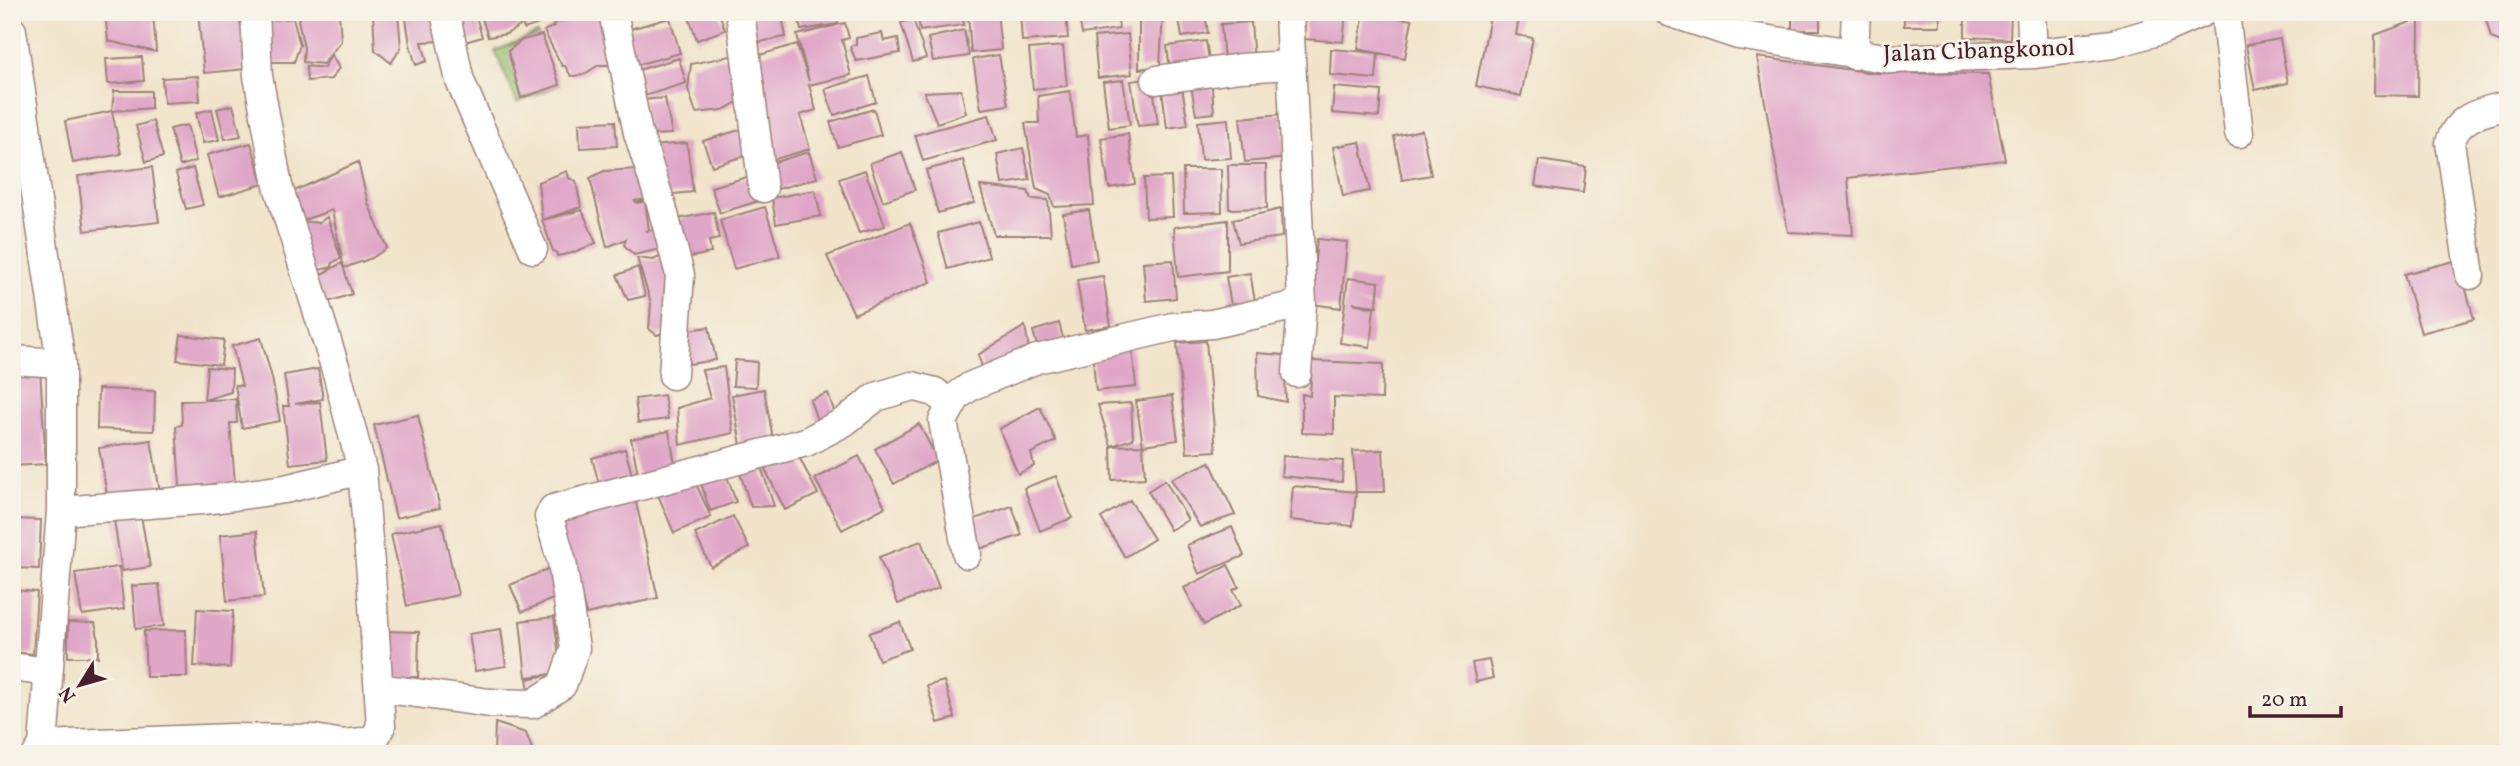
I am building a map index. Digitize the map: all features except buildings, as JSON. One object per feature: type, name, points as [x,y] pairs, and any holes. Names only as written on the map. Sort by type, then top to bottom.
[{"type":"street","points":[[12,31],[61,362],[61,511],[40,749],[232,738],[314,739],[343,744],[363,742],[375,738],[381,726],[362,470],[337,373],[278,186],[258,76],[255,12]]},
{"type":"street","points":[[445,12],[460,81],[533,249]]},
{"type":"street","points":[[613,12],[638,133],[680,275],[673,374]]},
{"type":"street","points":[[740,12],[763,188]]},
{"type":"street","points":[[1289,12],[1302,304],[1297,373]]},
{"type":"street","name":"Jalan Cibangkonol","points":[[1669,12],[1738,35],[1891,59],[2033,54],[2113,44],[2164,29],[2203,12]]},
{"type":"street","points":[[1854,55],[1856,12]]},
{"type":"street","points":[[2031,12],[2033,54]]},
{"type":"street","points":[[2225,12],[2239,133]]},
{"type":"street","points":[[1156,80],[1240,68],[1291,65]]},
{"type":"street","points":[[2470,275],[2450,143],[2454,130],[2461,122],[2478,113],[2508,105]]},
{"type":"street","points":[[967,554],[943,421],[957,396],[971,386],[1037,359],[1173,327],[1212,324],[1302,304]]},
{"type":"street","points":[[12,360],[61,362]]},
{"type":"street","points":[[379,688],[490,703],[533,704],[562,685],[575,648],[562,562],[549,517],[553,509],[806,442],[844,422],[876,397],[912,386],[934,392],[950,405]]},
{"type":"street","points":[[61,511],[213,499],[285,489],[362,470]]},
{"type":"street","points":[[12,667],[48,672]]},
{"type":"green space","points":[[537,33],[559,85],[517,103],[495,51]]}]
